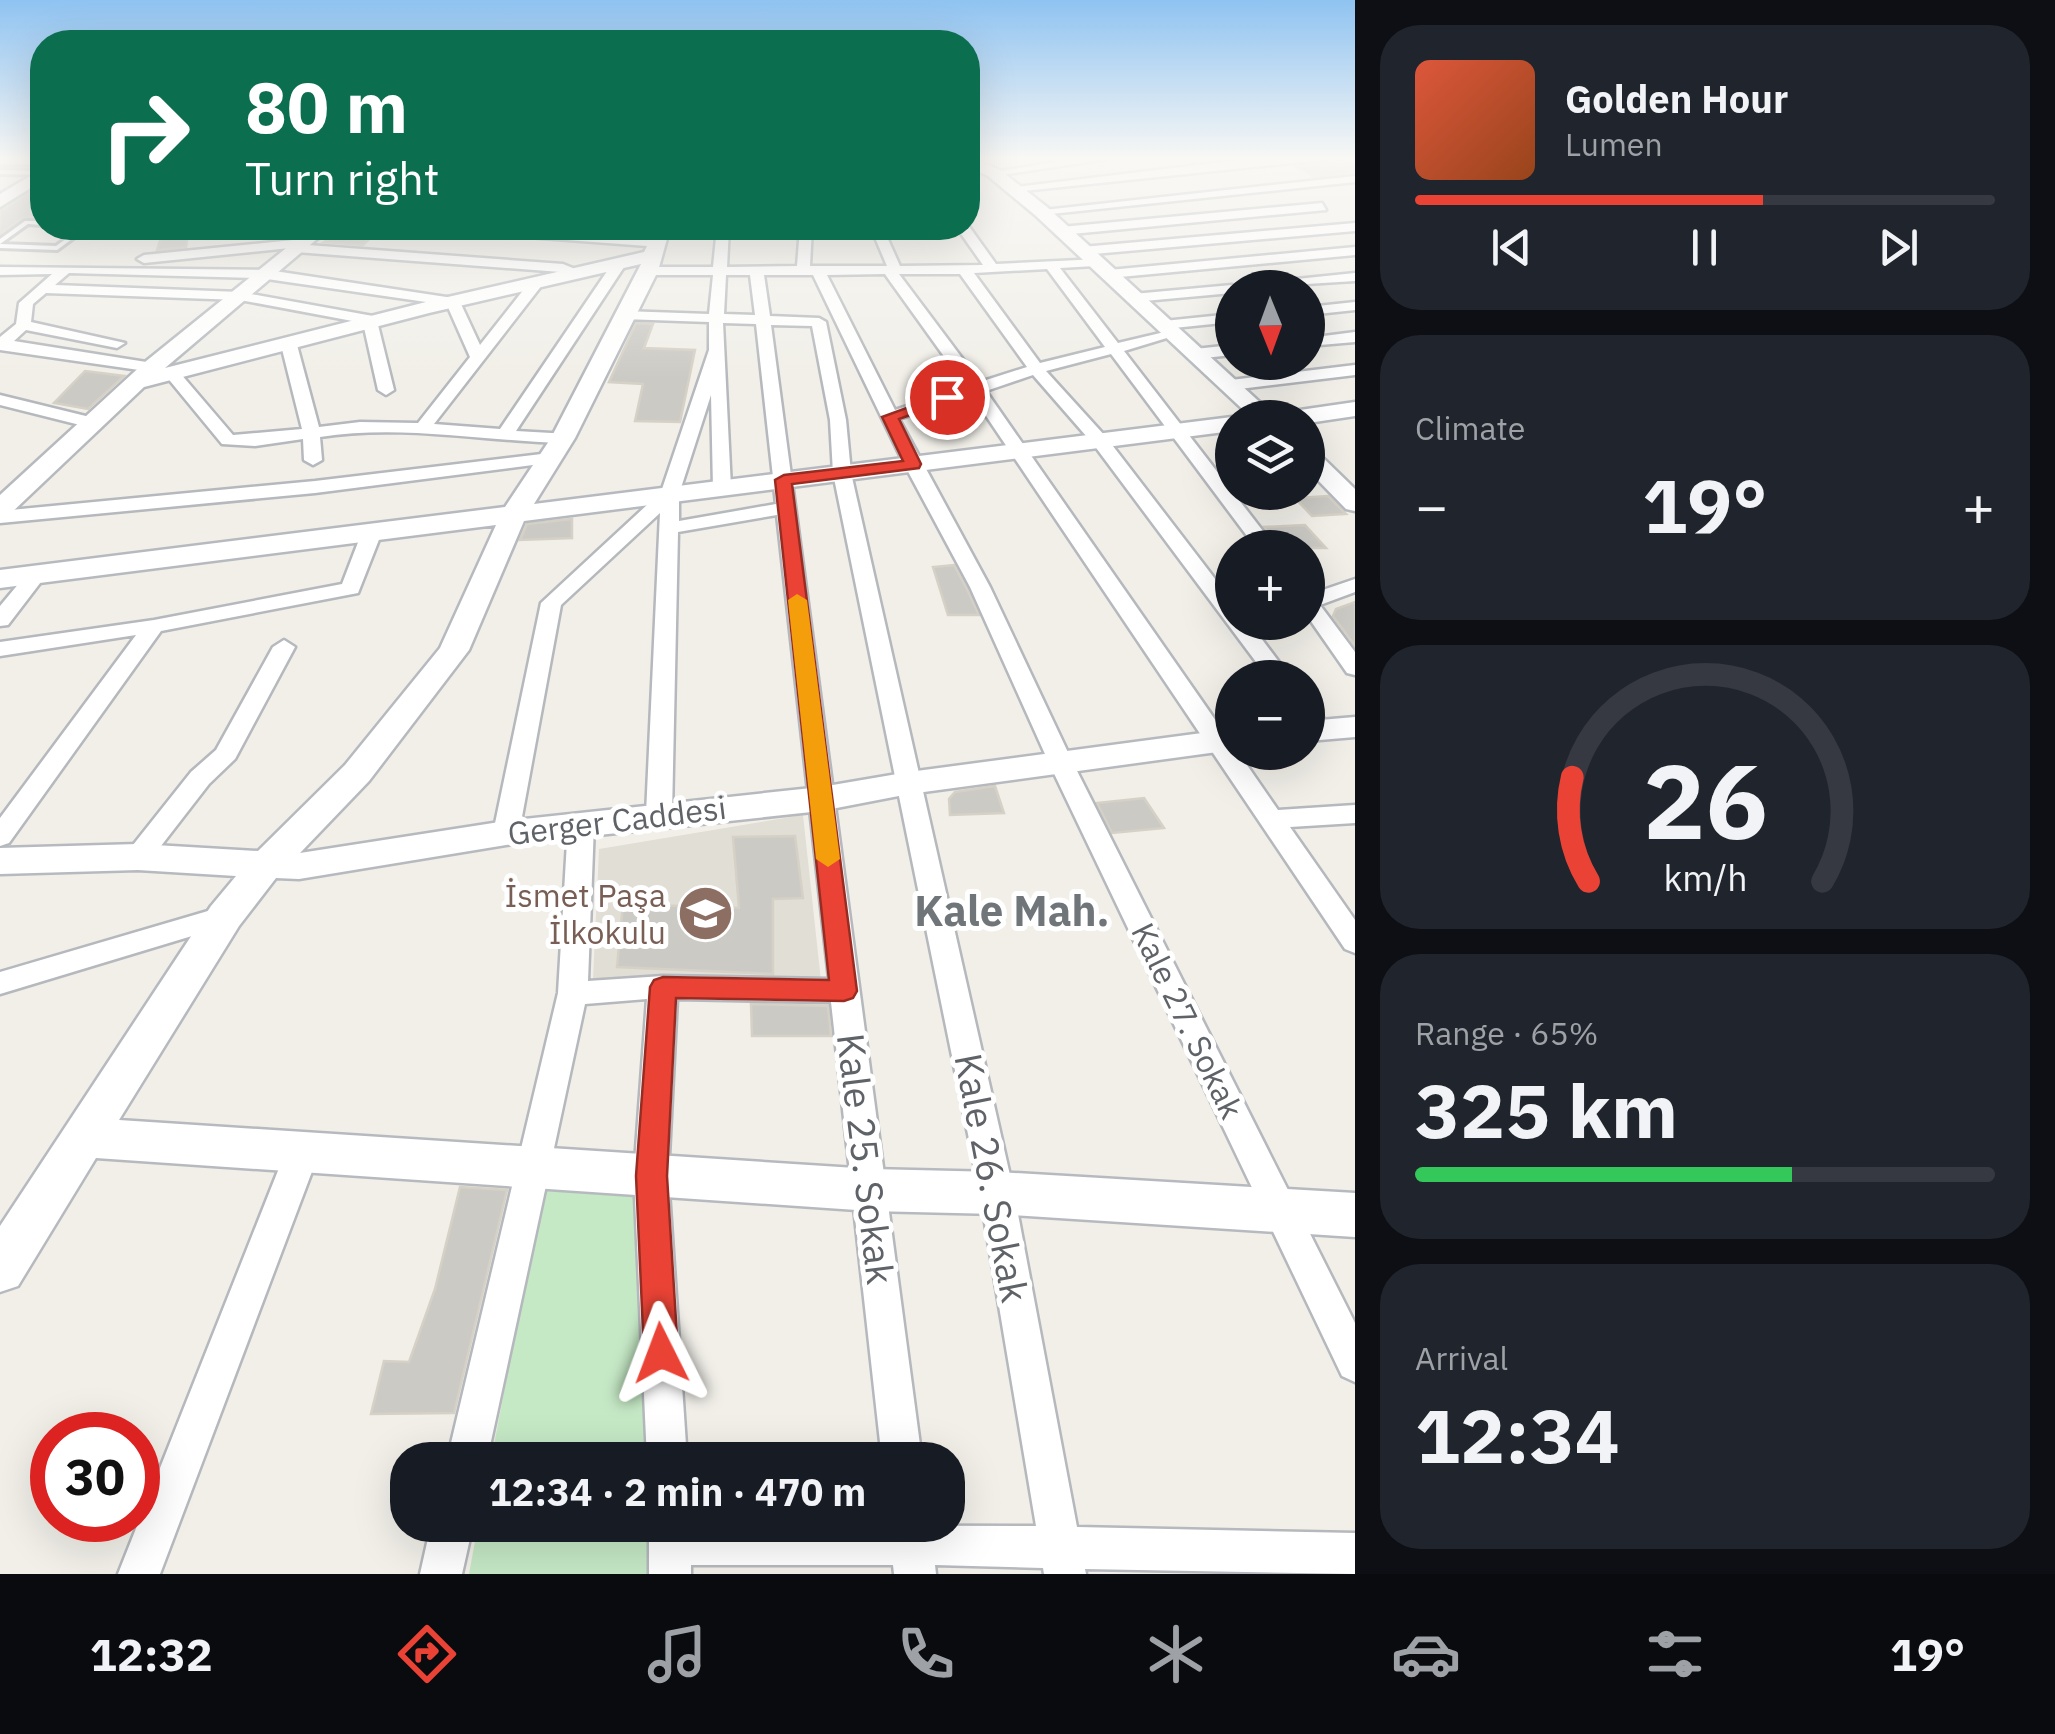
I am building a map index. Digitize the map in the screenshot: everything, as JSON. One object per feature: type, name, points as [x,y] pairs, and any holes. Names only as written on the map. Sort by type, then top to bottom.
[{"type":"street","points":[[1061,231],[1067,230]]},
{"type":"street","points":[[604,240],[654,249],[721,273],[811,273],[1051,266],[1323,230]]},
{"type":"street","points":[[1061,231],[1247,400]]},
{"type":"street","points":[[0,509],[66,445],[156,375],[307,240]]},
{"type":"street","points":[[722,240],[716,320],[722,488]]},
{"type":"street","points":[[807,240],[811,273]]},
{"type":"street","points":[[882,240],[895,270],[892,274],[1215,725]]},
{"type":"street","points":[[972,240],[992,268]]},
{"type":"street","points":[[22,325],[20,303],[66,270],[194,246],[300,246],[563,268],[578,273]]},
{"type":"street","points":[[1,344],[156,375],[620,264],[654,249]]},
{"type":"street","points":[[0,1268],[225,916],[264,866],[357,773],[454,650],[513,516],[563,438],[654,249]]},
{"type":"street","points":[[1095,262],[1355,251]]},
{"type":"street","points":[[503,437],[620,264]]},
{"type":"street","points":[[1051,266],[1253,530]]},
{"type":"street","points":[[964,270],[1036,369],[1100,441],[1215,593]]},
{"type":"street","points":[[0,271],[267,275],[454,302]]},
{"type":"street","name":"Kale 25. Sokak","points":[[757,273],[900,1442]]},
{"type":"street","name":"Kale 27. Sokak","points":[[811,273],[843,321],[913,464],[980,586],[1061,763],[1355,1363]]},
{"type":"street","points":[[1325,280],[1355,277]]},
{"type":"street","points":[[421,430],[537,282]]},
{"type":"street","points":[[42,290],[240,296],[375,322]]},
{"type":"street","points":[[1133,298],[1215,291]]},
{"type":"street","points":[[454,302],[478,358]]},
{"type":"street","points":[[1325,309],[1355,306]]},
{"type":"street","points":[[623,314],[762,322],[843,321]]},
{"type":"street","points":[[890,417],[1168,330],[1215,321]]},
{"type":"street","points":[[375,322],[386,390]]},
{"type":"street","name":"Kale 26. Sokak","points":[[819,322],[838,420],[842,473],[997,1193],[1062,1562]]},
{"type":"street","points":[[22,325],[118,343]]},
{"type":"street","points":[[1,344],[22,325]]},
{"type":"street","points":[[1325,340],[1355,337]]},
{"type":"street","points":[[289,345],[310,430],[313,460]]},
{"type":"street","points":[[659,814],[670,494],[717,350]]},
{"type":"street","points":[[1195,354],[1215,352]]},
{"type":"street","points":[[1231,385],[1355,370]]},
{"type":"street","points":[[156,375],[228,440],[240,442],[310,430],[362,427],[563,438]]},
{"type":"street","points":[[0,400],[92,423]]},
{"type":"street","points":[[1325,414],[1355,410]]},
{"type":"street","points":[[0,579],[1215,426]]},
{"type":"street","points":[[0,474],[66,445]]},
{"type":"street","points":[[0,517],[315,487],[550,458]]},
{"type":"street","points":[[1325,474],[1355,503]]},
{"type":"street","points":[[506,833],[551,603],[670,494]]},
{"type":"street","points":[[669,528],[786,508]]},
{"type":"street","points":[[0,649],[154,626],[351,589],[372,532]]},
{"type":"street","points":[[0,620],[37,574]]},
{"type":"street","points":[[1325,596],[1355,585]]},
{"type":"street","points":[[0,837],[154,626]]},
{"type":"street","points":[[1325,627],[1355,668]]},
{"type":"street","points":[[138,857],[200,778],[226,754],[284,647]]},
{"type":"street","points":[[1325,726],[1355,727]]},
{"type":"street","name":"Gerger Caddesi","points":[[0,861],[138,857],[299,866],[506,833],[821,799],[909,783],[1215,742]]},
{"type":"street","points":[[1243,770],[1272,820],[1355,942]]},
{"type":"street","points":[[1272,820],[1355,814]]},
{"type":"street","points":[[471,1442],[573,993],[581,825]]},
{"type":"street","points":[[0,983],[225,916]]},
{"type":"street","points":[[663,987],[651,1176],[666,1442]]},
{"type":"street","points":[[573,993],[663,987],[844,991]]},
{"type":"street","points":[[85,1138],[870,1190],[997,1193],[1355,1215]]},
{"type":"street","points":[[139,1574],[302,1153]]},
{"type":"street","points":[[441,1574],[448,1542]]},
{"type":"street","points":[[671,1548],[912,1548],[1062,1562],[1355,1554]]},
{"type":"lane","points":[[0,244],[57,248],[68,240]]},
{"type":"shaded area","name":"İsmet Paşa İlkokulu","points":[[803,815],[821,981],[593,979],[599,849]]},
{"type":"green space","points":[[543,1190],[641,1196],[653,1442],[494,1442]]},
{"type":"green space","points":[[475,1542],[656,1542],[655,1574],[469,1574]]},
{"type":"building","points":[[160,240],[187,240],[186,247],[157,250]]},
{"type":"building","points":[[327,240],[368,240],[363,245],[324,242]]},
{"type":"building","points":[[636,323],[653,324],[644,348],[695,350],[680,422],[635,421],[643,384],[609,382]]},
{"type":"building","points":[[85,371],[124,376],[88,409],[54,403]]},
{"type":"building","points":[[1325,496],[1346,514],[1312,516],[1306,510],[1325,510]]},
{"type":"building","points":[[572,519],[572,538],[520,540],[527,524]]},
{"type":"building","points":[[1305,525],[1310,530],[1266,530],[1264,527]]},
{"type":"building","points":[[954,565],[979,615],[948,615],[933,567]]},
{"type":"building","points":[[1355,602],[1355,646],[1333,616],[1336,609]]},
{"type":"building","points":[[995,786],[1004,813],[950,815],[949,799],[955,792]]},
{"type":"building","points":[[1144,798],[1164,828],[1112,833],[1097,803]]},
{"type":"building","points":[[795,836],[803,898],[773,899],[773,974],[617,967],[623,904],[739,908],[733,837]]},
{"type":"building","points":[[751,1004],[828,1006],[831,1036],[752,1036]]},
{"type":"building","points":[[460,1187],[507,1190],[454,1413],[371,1414],[384,1361],[409,1362],[435,1289]]},
{"type":"slow traffic","points":[[797,600],[828,859]]},
{"type":"place","name":"İsmet Paşa İlkokulu","points":[[705,914]]},
{"type":"district","name":"Kale Mah.","points":[[1012,911]]},
{"type":"route","points":[[661,1353],[651,1176],[663,987],[844,991],[784,480],[913,464],[890,417],[947,397]]}]
